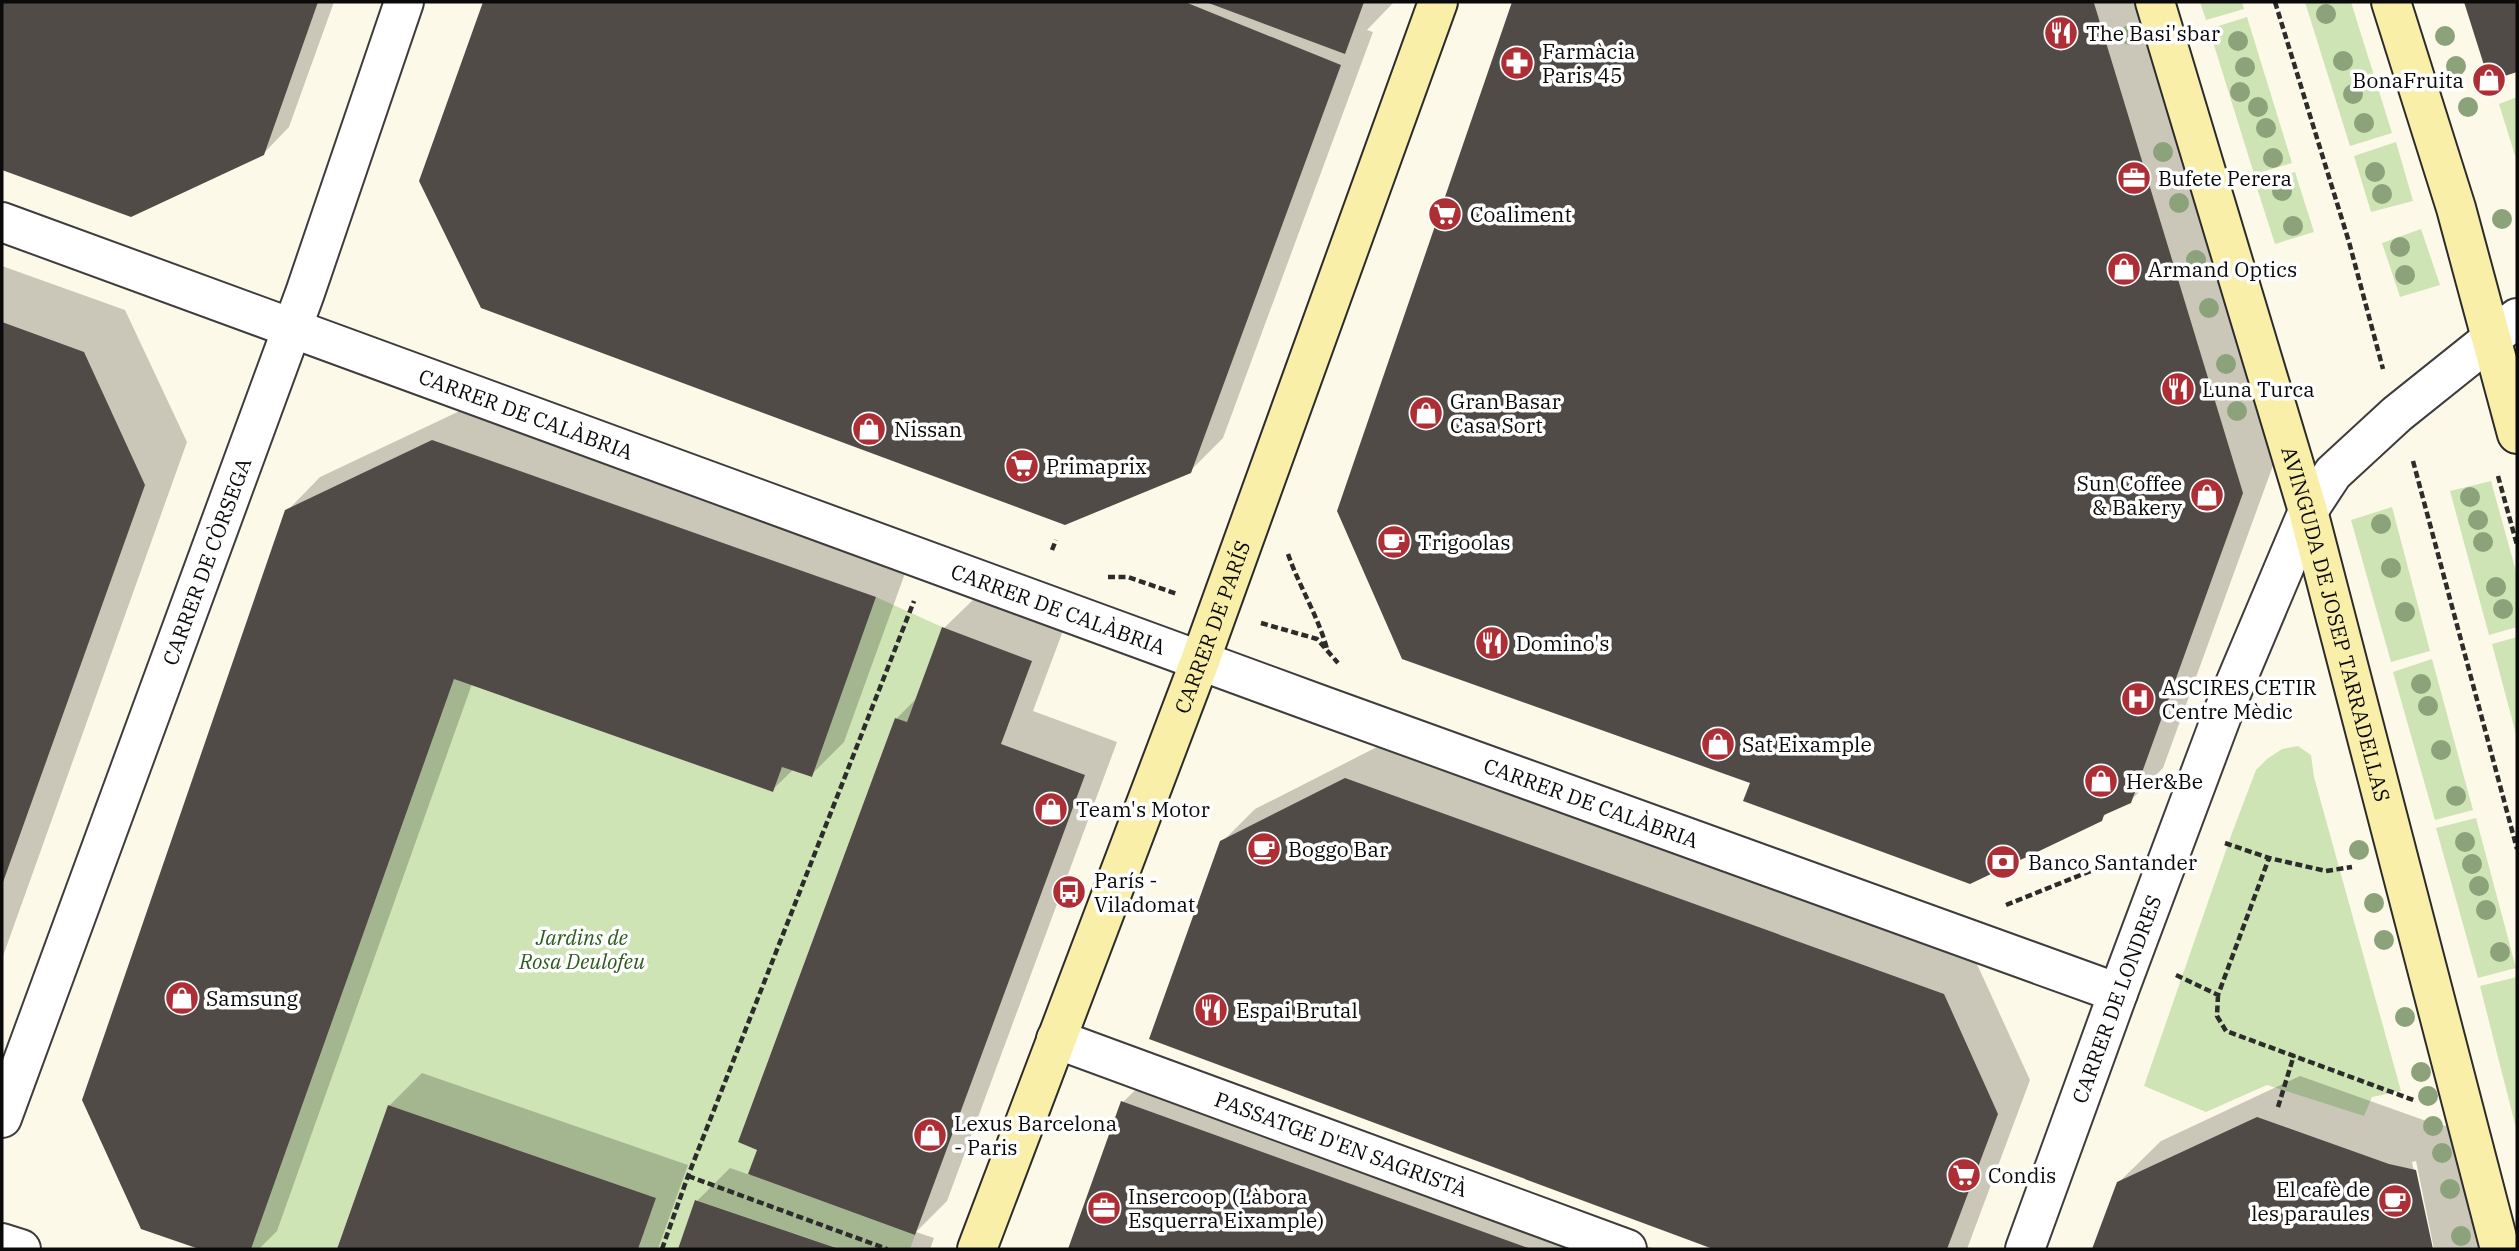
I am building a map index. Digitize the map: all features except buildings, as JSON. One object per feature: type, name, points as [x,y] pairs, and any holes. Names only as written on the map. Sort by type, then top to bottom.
[{"type":"main road","name":"CARRER DE PARÍS","points":[[977,1249],[1200,660],[1438,2]]},
{"type":"main road","name":"AVINGUDA DE JOSEP TARRADELLAS","points":[[2155,2],[2308,511],[2500,1249]]},
{"type":"main road","points":[[2391,2],[2456,208],[2509,333],[2517,434]]},
{"type":"street","name":"CARRER DE CÒRSEGA","points":[[2,1118],[292,328],[404,2]]},
{"type":"street","name":"CARRER DE CALÀBRIA","points":[[2,222],[2118,993]]},
{"type":"street","name":"CARRER DE LONDRES","points":[[2025,1249],[2234,685],[2308,511],[2333,473],[2397,414],[2509,333]]},
{"type":"street","name":"PASSATGE D'EN SAGRISTÀ","points":[[1056,1039],[1627,1249]]},
{"type":"street","points":[[2,1243],[21,1249]]},
{"type":"path","points":[[2275,2],[2349,242],[2383,370]]},
{"type":"path","points":[[2412,458],[2517,849]]},
{"type":"path","points":[[2497,470],[2517,545]]},
{"type":"path","points":[[1052,550],[1056,540]]},
{"type":"path","name":"CARRER DE PARÍS","points":[[1254,620],[1317,639],[1327,650],[1322,630],[1285,546]]},
{"type":"path","points":[[662,1249],[688,1176],[929,561]]},
{"type":"path","points":[[2225,843],[2269,858],[2326,872],[2352,867]]},
{"type":"path","points":[[2269,858],[2218,995],[2217,1016],[2226,1031],[2416,1101]]},
{"type":"path","points":[[2176,975],[2218,995]]},
{"type":"path","points":[[2278,1107],[2294,1055]]},
{"type":"path","points":[[688,1176],[887,1249]]},
{"type":"green space","points":[[2200,2],[2242,2],[2244,9],[2206,20]]},
{"type":"green space","points":[[2305,2],[2351,2],[2392,133],[2350,146]]},
{"type":"green space","points":[[2247,17],[2292,163],[2254,174],[2209,29]]},
{"type":"green space","points":[[2517,97],[2517,162],[2499,104]]},
{"type":"green space","points":[[2396,142],[2413,201],[2371,212],[2354,156]]},
{"type":"green space","points":[[2295,172],[2314,232],[2275,244],[2256,185]]},
{"type":"green space","points":[[2421,229],[2440,285],[2400,297],[2382,243]]},
{"type":"green space","points":[[2491,481],[2517,575],[2517,627],[2489,635],[2450,491]]},
{"type":"green space","points":[[2392,507],[2430,651],[2391,662],[2351,520]]},
{"type":"green space","name":"Jardins de Rosa Deulofeu","points":[[876,597],[942,627],[907,722],[895,718],[738,1142],[757,1150],[749,1174],[915,1235],[910,1249],[840,1249],[696,1200],[678,1249],[638,1249],[656,1198],[388,1105],[337,1249],[251,1249],[454,679],[773,792],[782,767],[812,777]]},
{"type":"green space","points":[[2517,637],[2517,738],[2492,644]]},
{"type":"green space","points":[[2432,659],[2473,810],[2435,820],[2393,672]]},
{"type":"green space","points":[[2298,746],[2311,755],[2314,777],[2401,1091],[2372,1097],[2364,1116],[2267,1085],[2206,1112],[2144,1086],[2256,770],[2282,749]]},
{"type":"green space","points":[[2476,818],[2516,968],[2478,978],[2436,828]]},
{"type":"green space","points":[[2517,977],[2517,1132],[2480,986]]},
{"type":"place","name":"The Basi'sbar","points":[[2061,33]]},
{"type":"place","name":"Farmàcia Paris 45","points":[[1517,63]]},
{"type":"place","name":"BonaFruita","points":[[2489,80]]},
{"type":"place","name":"Bufete Perera","points":[[2134,178]]},
{"type":"place","name":"Coaliment","points":[[1445,214]]},
{"type":"place","name":"Armand Optics","points":[[2124,269]]},
{"type":"place","name":"Luna Turca","points":[[2178,389]]},
{"type":"place","name":"Gran Basar Casa Sort","points":[[1426,413]]},
{"type":"place","name":"Nissan","points":[[869,429]]},
{"type":"place","name":"Primaprix","points":[[1022,466]]},
{"type":"place","name":"Sun Coffee & Bakery","points":[[2207,495]]},
{"type":"place","name":"Trigoolas","points":[[1394,542]]},
{"type":"place","name":"Domino's","points":[[1492,643]]},
{"type":"place","name":"ASCIRES CETIR Centre Mèdic","points":[[2138,699]]},
{"type":"place","name":"Sat Eixample","points":[[1718,744]]},
{"type":"place","name":"Her&Be","points":[[2101,781]]},
{"type":"place","name":"Team's Motor","points":[[1051,809]]},
{"type":"place","name":"Boggo Bar","points":[[1264,849]]},
{"type":"place","name":"Banco Santander","points":[[2003,862]]},
{"type":"place","name":"París - Viladomat","points":[[1069,892]]},
{"type":"place","name":"Samsung","points":[[182,998]]},
{"type":"place","name":"Espai Brutal","points":[[1211,1010]]},
{"type":"place","name":"Lexus Barcelona - Paris","points":[[930,1135]]},
{"type":"place","name":"Condis","points":[[1964,1175]]},
{"type":"place","name":"El cafè de les paraules","points":[[2395,1201]]},
{"type":"place","name":"Insercoop (Làbora Esquerra Eixample)","points":[[1104,1208]]}]
